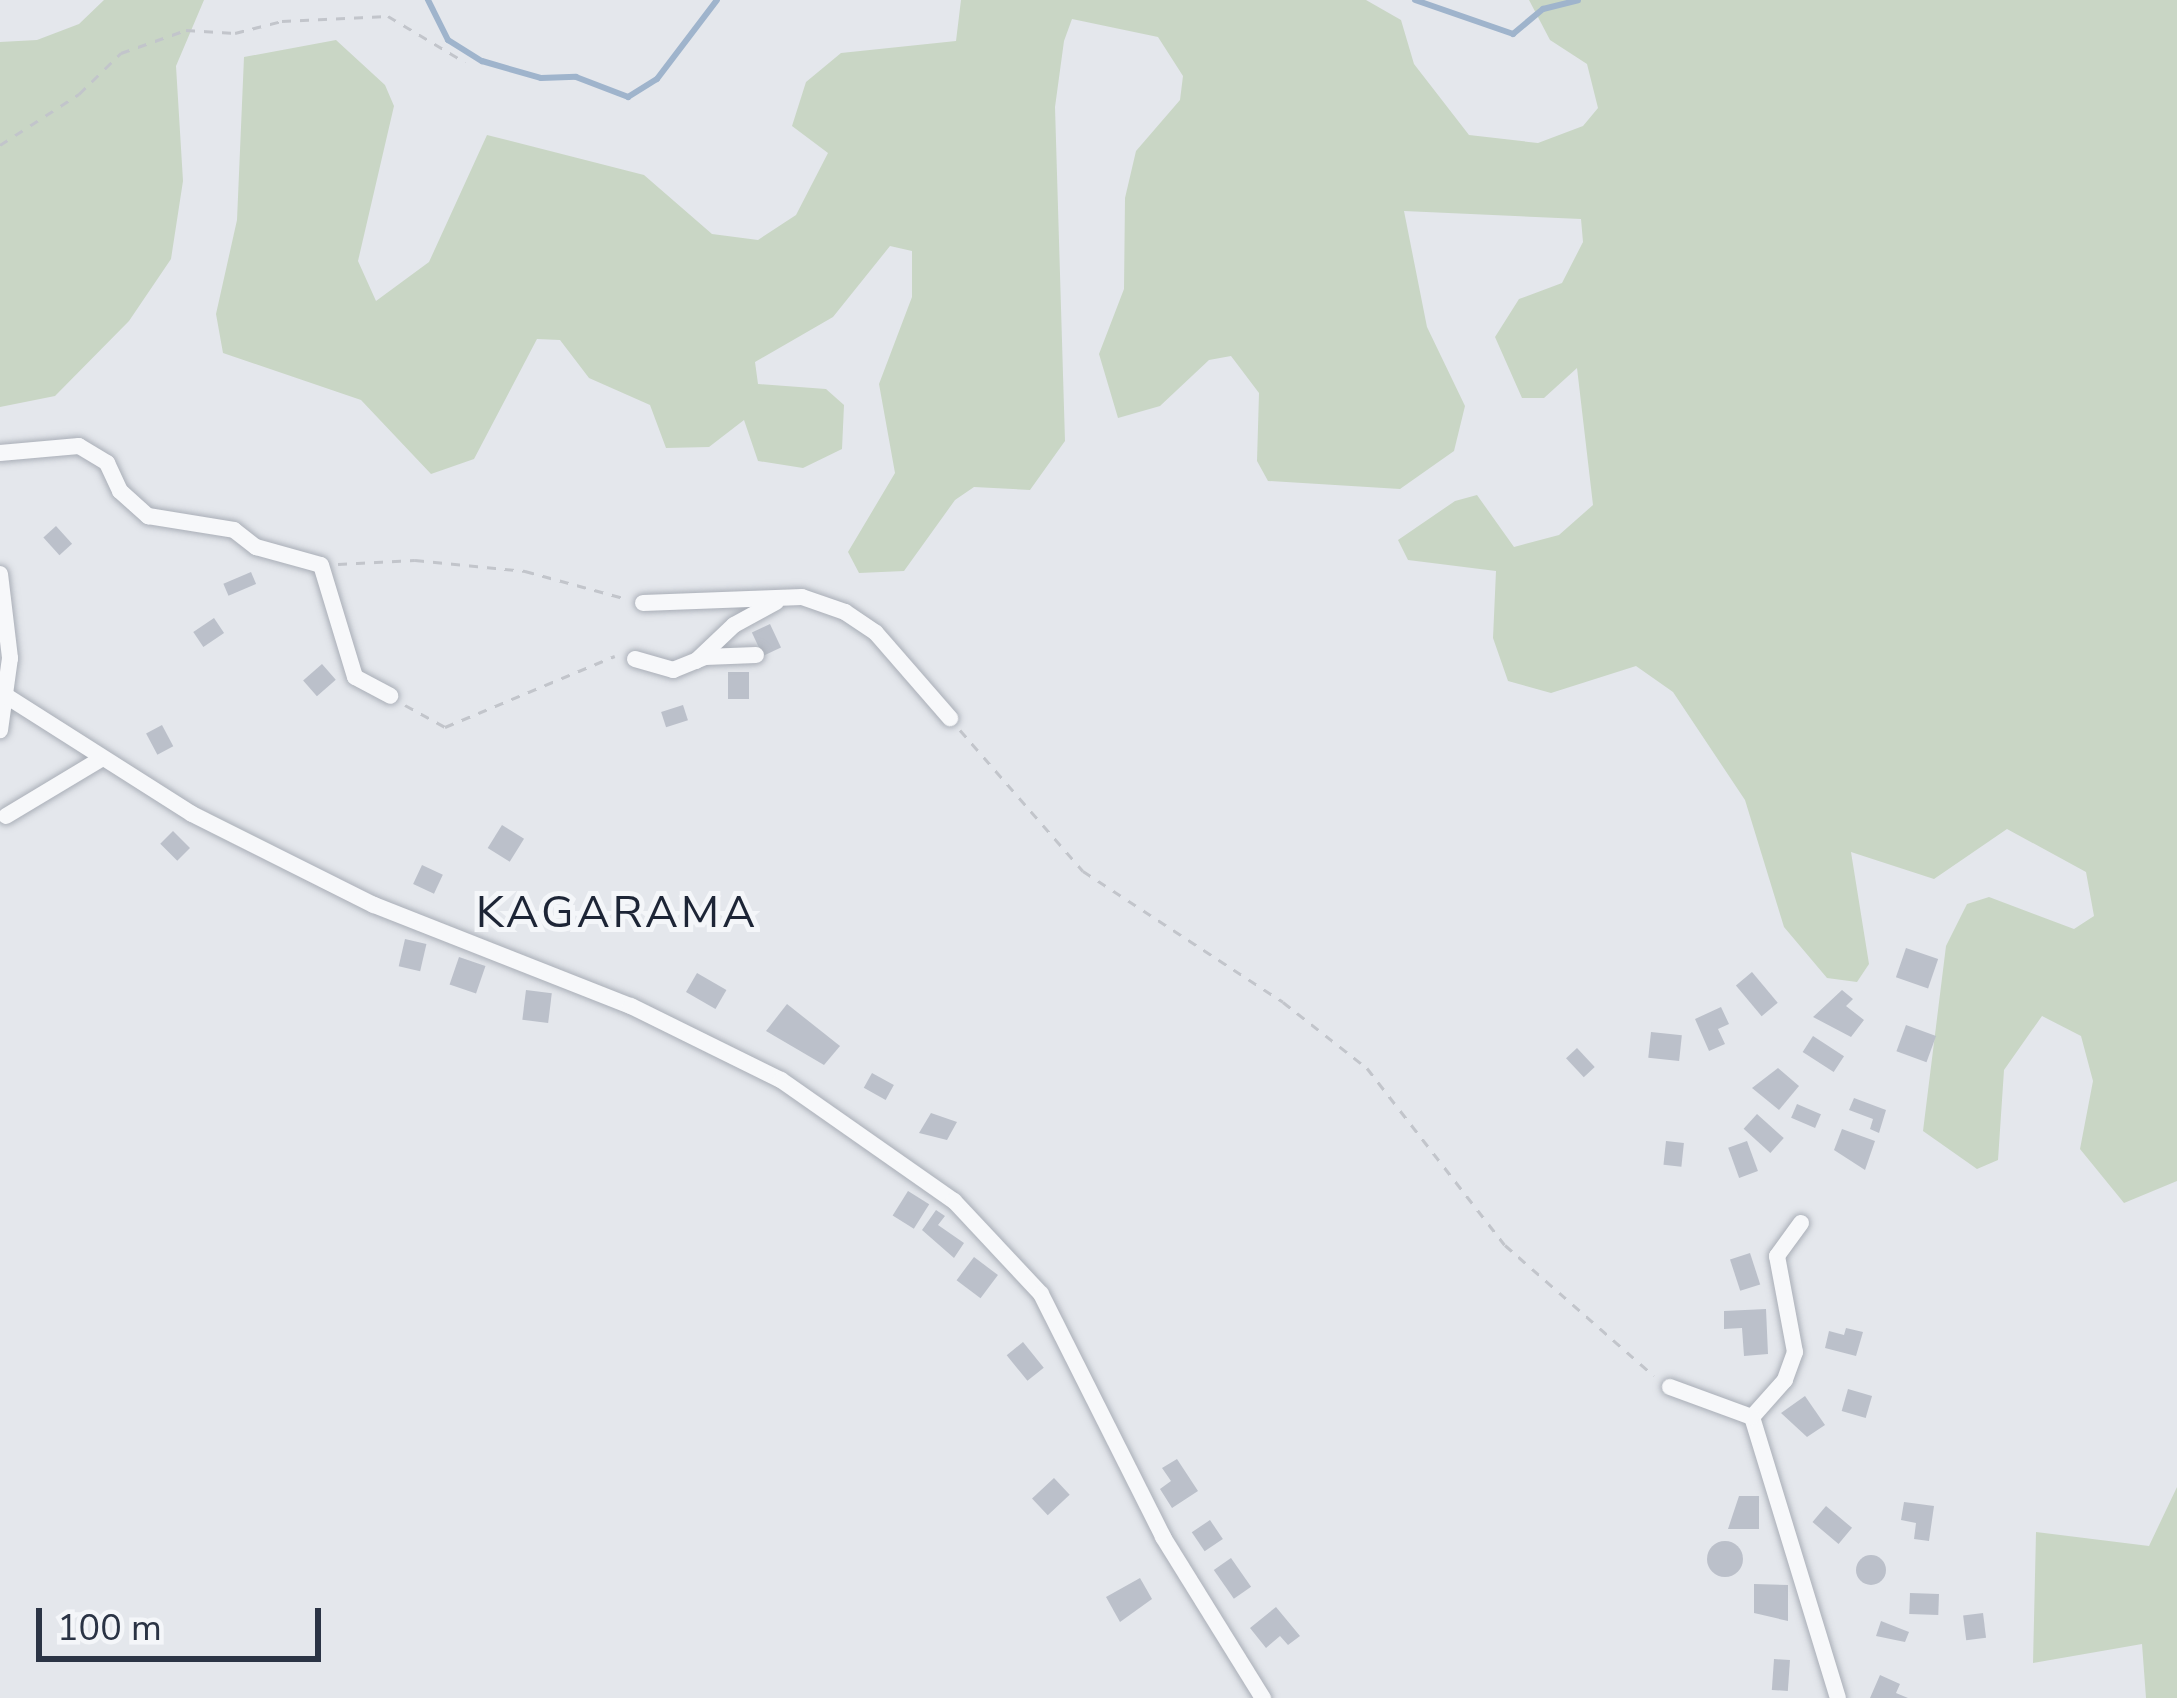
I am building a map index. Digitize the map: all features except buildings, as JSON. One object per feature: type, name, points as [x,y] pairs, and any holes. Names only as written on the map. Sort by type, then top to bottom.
[{"type":"street","points":[[0,453],[79,446],[106,463],[120,491],[148,516],[235,530],[256,548],[321,565],[355,677],[390,696]]},
{"type":"street","points":[[0,574],[9,622],[0,730]]},
{"type":"street","points":[[696,661],[766,603],[802,596]]},
{"type":"street","points":[[643,603],[802,596],[876,633],[950,718]]},
{"type":"street","points":[[635,658],[673,670],[696,661],[757,655]]},
{"type":"street","points":[[3,694],[101,759],[374,905],[592,990],[781,1080],[954,1201],[1041,1294],[1163,1537],[1263,1698]]},
{"type":"street","points":[[6,815],[101,759]]},
{"type":"street","points":[[1752,1417],[1785,1380],[1795,1352],[1777,1256],[1801,1223]]},
{"type":"street","points":[[1670,1388],[1752,1417]]},
{"type":"street","points":[[1752,1417],[1838,1698]]},
{"type":"path","points":[[0,146],[79,94],[121,53],[185,29],[235,33],[282,21],[388,16],[465,62]]},
{"type":"path","points":[[321,565],[415,560],[525,571],[643,603]]},
{"type":"path","points":[[390,696],[445,727],[614,656],[635,658]]},
{"type":"path","points":[[950,718],[1083,871],[1283,1002],[1366,1068],[1505,1245],[1670,1388]]},
{"type":"green space","points":[[104,0],[204,0],[176,66],[183,181],[171,259],[129,321],[55,396],[0,407],[0,42],[37,40],[79,24]]},
{"type":"green space","points":[[961,0],[1366,0],[1401,20],[1414,64],[1469,135],[1538,143],[1583,126],[1598,108],[1587,64],[1550,40],[1529,0],[2177,0],[2177,1181],[2124,1203],[2080,1149],[2093,1081],[2081,1036],[2042,1016],[2004,1070],[1998,1160],[1977,1169],[1923,1131],[1946,946],[1967,904],[1989,897],[2074,929],[2094,916],[2086,872],[2007,829],[1934,879],[1851,852],[1869,964],[1857,982],[1827,978],[1784,927],[1745,800],[1673,692],[1636,666],[1551,693],[1508,681],[1493,638],[1496,571],[1408,560],[1398,540],[1455,501],[1477,495],[1514,547],[1559,535],[1593,505],[1577,368],[1544,398],[1522,398],[1495,337],[1519,299],[1562,283],[1583,242],[1581,219],[1404,211],[1427,327],[1465,406],[1454,451],[1400,489],[1268,481],[1257,461],[1259,393],[1231,356],[1209,360],[1160,406],[1118,418],[1099,354],[1124,289],[1125,198],[1136,151],[1180,100],[1183,76],[1158,37],[1072,19],[1064,41],[1055,107],[1065,441],[1030,490],[974,487],[955,500],[904,571],[859,573],[848,552],[895,473],[879,384],[912,297],[912,251],[890,246],[833,317],[755,362],[758,384],[826,389],[844,405],[842,449],[803,468],[758,461],[744,420],[709,447],[666,448],[650,405],[589,378],[560,340],[537,339],[474,459],[431,474],[361,400],[223,353],[216,314],[237,220],[244,57],[336,40],[385,85],[394,106],[358,261],[376,301],[429,262],[487,135],[644,175],[712,234],[758,240],[796,215],[828,153],[792,126],[806,82],[841,53],[956,41]]},
{"type":"green space","points":[[2177,1487],[2177,1698],[2146,1698],[2142,1644],[2033,1663],[2036,1532],[2149,1546]]},
{"type":"waterway","points":[[428,0],[448,40],[482,61],[541,78],[576,77],[628,97],[657,79],[717,0]]},
{"type":"waterway","points":[[1415,0],[1513,34],[1543,9],[1578,0]]},
{"type":"district","name":"KAGARAMA","points":[[617,913]]}]
